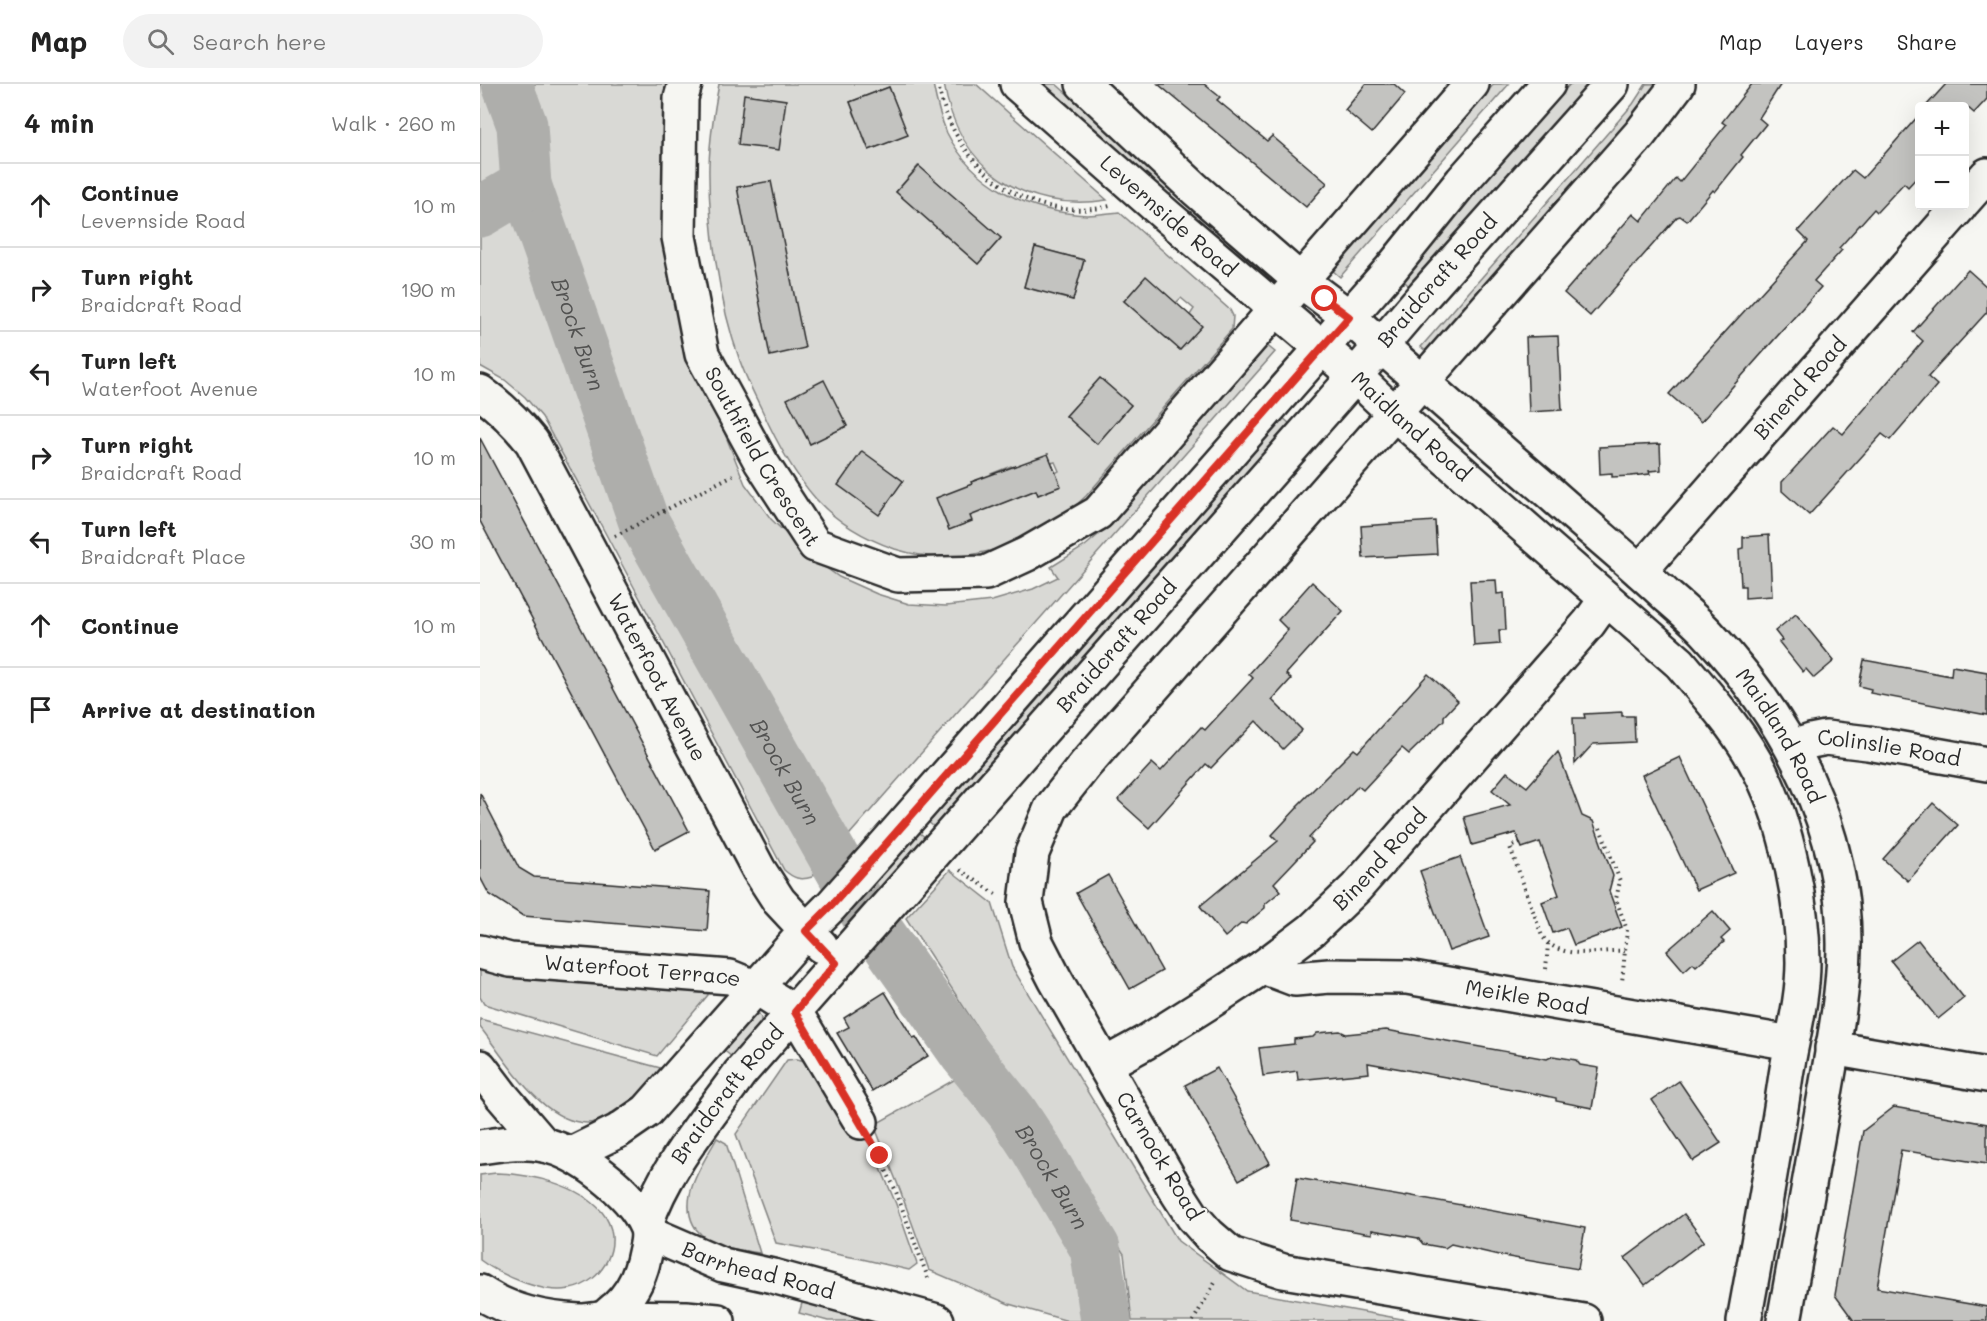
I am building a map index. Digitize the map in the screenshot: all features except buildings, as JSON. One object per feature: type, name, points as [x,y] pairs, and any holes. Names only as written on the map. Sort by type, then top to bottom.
[{"type":"street","name":"Southfield Crescent","points":[[685,84],[681,98],[679,237],[702,354],[761,462],[815,545],[898,575],[986,573],[1027,554],[1098,513],[1301,281]]},
{"type":"street","name":"Levernside Road","points":[[1017,84],[1168,218],[1322,347]]},
{"type":"street","points":[[1301,281],[1472,84]]},
{"type":"street","name":"Braidcraft Road","points":[[558,1149],[618,1131],[647,1111],[887,843],[1349,317],[1462,181],[1548,84]]},
{"type":"street","name":"Braidcraft Road","points":[[589,1320],[624,1301],[636,1284],[643,1266],[647,1228],[658,1193],[683,1151],[740,1073],[1612,84]]},
{"type":"street","points":[[1394,413],[1640,134],[1678,84]]},
{"type":"street","name":"Levernside Road","points":[[1088,86],[1196,189],[1301,281],[1349,317]]},
{"type":"street","points":[[1969,196],[1987,175]]},
{"type":"street","points":[[1168,218],[1196,189]]},
{"type":"street","name":"Binend Road","points":[[1640,571],[1956,210]]},
{"type":"street","name":"Maidland Road","points":[[1349,317],[1640,571],[1707,633],[1746,680],[1792,747],[1820,807],[1838,874],[1844,949],[1841,990],[1832,1048],[1784,1321]]},
{"type":"street","name":"Maidland Road","points":[[1322,347],[1394,413],[1680,663],[1723,715],[1761,773],[1784,832],[1794,879],[1803,963],[1771,1176],[1744,1321]]},
{"type":"street","name":"Waterfoot Avenue","points":[[480,392],[513,419],[532,442],[759,870],[779,901],[806,931],[846,952]]},
{"type":"street","name":"Carnock Road","points":[[1394,413],[1085,765],[1051,808],[1032,853],[1026,902],[1036,942],[1175,1189],[1193,1217],[1231,1254],[1283,1271],[1584,1321]]},
{"type":"street","points":[[1499,504],[1525,472]]},
{"type":"street","name":"Binend Road","points":[[1104,1065],[1155,1036],[1263,967],[1311,930],[1356,888],[1589,623],[1606,599]]},
{"type":"street","points":[[1680,663],[1707,633]]},
{"type":"street","name":"Colinslie Road","points":[[1792,747],[1826,738],[1987,764]]},
{"type":"street","points":[[1794,879],[1838,874]]},
{"type":"street","name":"Waterfoot Terrace","points":[[480,952],[510,960],[730,977],[757,988],[795,1012]]},
{"type":"street","name":"Meikle Road","points":[[1263,967],[1294,979],[1329,976],[1407,977],[1791,1043]]},
{"type":"street","points":[[795,1012],[861,1122]]},
{"type":"street","points":[[1832,1048],[1987,1075]]},
{"type":"street","points":[[480,1067],[502,1096],[558,1149],[614,1185],[625,1196],[647,1228]]},
{"type":"street","points":[[480,1147],[516,1143],[558,1149]]},
{"type":"street","points":[[1771,1176],[1810,1183]]},
{"type":"street","name":"Barrhead Road","points":[[647,1228],[723,1264],[937,1321]]},
{"type":"street","points":[[480,1292],[494,1301],[533,1315],[556,1320],[686,1318],[718,1321]]},
{"type":"path","points":[[938,84],[943,108],[951,129],[977,165],[994,180],[1013,193],[1034,202],[1056,207],[1078,209],[1112,206]]},
{"type":"path","points":[[625,531],[761,462]]},
{"type":"path","points":[[1600,828],[1620,881],[1617,899],[1627,930],[1622,984]]},
{"type":"path","points":[[1520,843],[1510,846],[1542,936],[1548,944],[1578,954],[1625,951]]},
{"type":"path","points":[[951,865],[997,895]]},
{"type":"path","points":[[1546,973],[1548,944]]},
{"type":"path","points":[[861,1122],[895,1189],[928,1278]]},
{"type":"path","points":[[1193,1321],[1231,1254]]},
{"type":"shaded area","points":[[480,84],[675,84],[699,369],[745,484],[771,519],[807,554],[839,577],[877,594],[909,604],[946,606],[992,601],[1033,589],[1058,577],[1051,567],[1098,535],[1265,344],[1275,352],[812,877],[797,878],[784,870],[542,417],[525,397],[505,380],[480,366]]},
{"type":"shaded area","points":[[719,84],[933,84],[947,133],[958,151],[988,181],[1005,193],[1045,209],[1087,215],[1119,212],[1230,310],[1233,316],[1232,329],[1086,496],[1042,530],[990,551],[953,557],[909,553],[873,540],[852,529],[833,515],[816,499],[800,478],[773,433],[740,361],[721,290],[710,213],[712,124]],"holes":[[[889,87],[907,134],[869,150],[863,137],[868,135],[860,115],[855,116],[850,102]],[[918,166],[1001,238],[978,264],[896,192]],[[1035,247],[1084,260],[1073,300],[1059,297],[1061,291],[1040,286],[1038,291],[1024,287]],[[1181,298],[1194,309],[1190,315],[1201,326],[1180,350],[1124,301],[1176,303]],[[1100,378],[1131,405],[1097,444],[1066,416],[1075,406],[1079,409],[1094,393],[1090,389]],[[831,406],[835,415],[840,412],[847,426],[810,444],[798,422]],[[1055,462],[1059,471],[1055,473],[1060,486],[1038,495],[1036,490],[1002,503],[991,474],[1011,466],[1014,473]]]},
{"type":"shaded area","points":[[944,84],[976,84],[1107,200],[1077,202],[1048,199],[1023,191],[1000,178],[980,161],[964,139],[952,114]]},
{"type":"shaded area","points":[[1037,84],[1056,84],[1170,184],[1173,188],[1172,193],[1168,195]]},
{"type":"shaded area","points":[[1494,84],[1509,84],[1340,277],[1332,270]]},
{"type":"shaded area","points":[[1570,84],[1590,84],[1409,286],[1401,278]]},
{"type":"shaded area","points":[[1646,84],[1663,84],[1429,354],[1421,347],[1633,104]]},
{"type":"shaded area","points":[[1195,206],[1275,277],[1269,284],[1187,217]]},
{"type":"shaded area","points":[[1279,414],[1290,424],[935,828],[924,818]]},
{"type":"shaded area","points":[[915,829],[926,838],[875,895],[864,886]]},
{"type":"shaded area","points":[[950,870],[992,903],[1012,967],[1178,1241],[1247,1291],[1413,1321],[1132,1321],[1124,1254],[906,918]]},
{"type":"shaded area","points":[[480,970],[701,987],[707,990],[708,995],[657,1056],[484,1004],[480,997]]},
{"type":"shaded area","points":[[753,1013],[759,1014],[760,1025],[732,1057],[721,1048]]},
{"type":"shaded area","points":[[480,1019],[664,1069],[636,1100],[619,1113],[600,1121],[581,1123],[563,1117],[546,1107],[531,1092],[480,1027]]},
{"type":"shaded area","points":[[797,1059],[809,1062],[848,1120],[871,1145],[896,1204],[917,1264],[909,1270],[776,1243],[736,1134],[787,1060]]},
{"type":"shaded area","points":[[968,1072],[1004,1113],[1024,1148],[1081,1233],[1087,1247],[1095,1321],[1068,1321],[1009,1304],[929,1270],[874,1125]]},
{"type":"shaded area","points":[[717,1138],[726,1143],[760,1253],[712,1243],[696,1229],[691,1218],[690,1194],[699,1170]]},
{"type":"shaded area","points":[[496,1173],[553,1182],[580,1194],[602,1212],[609,1223],[612,1235],[611,1248],[608,1259],[593,1279],[570,1289],[547,1289],[513,1278],[480,1260],[480,1175]]},
{"type":"shaded area","points":[[803,1300],[882,1321],[828,1321],[799,1313]]},
{"type":"waterway","points":[[480,212],[526,185],[522,125],[507,84]]},
{"type":"waterway","name":"Brock Burn","points":[[526,185],[644,522],[864,911],[965,1054],[1012,1112],[1095,1248],[1106,1321]]},
{"type":"route","points":[[880,1156],[795,1012],[836,963],[806,931],[887,843],[1349,317],[1325,299]]}]
